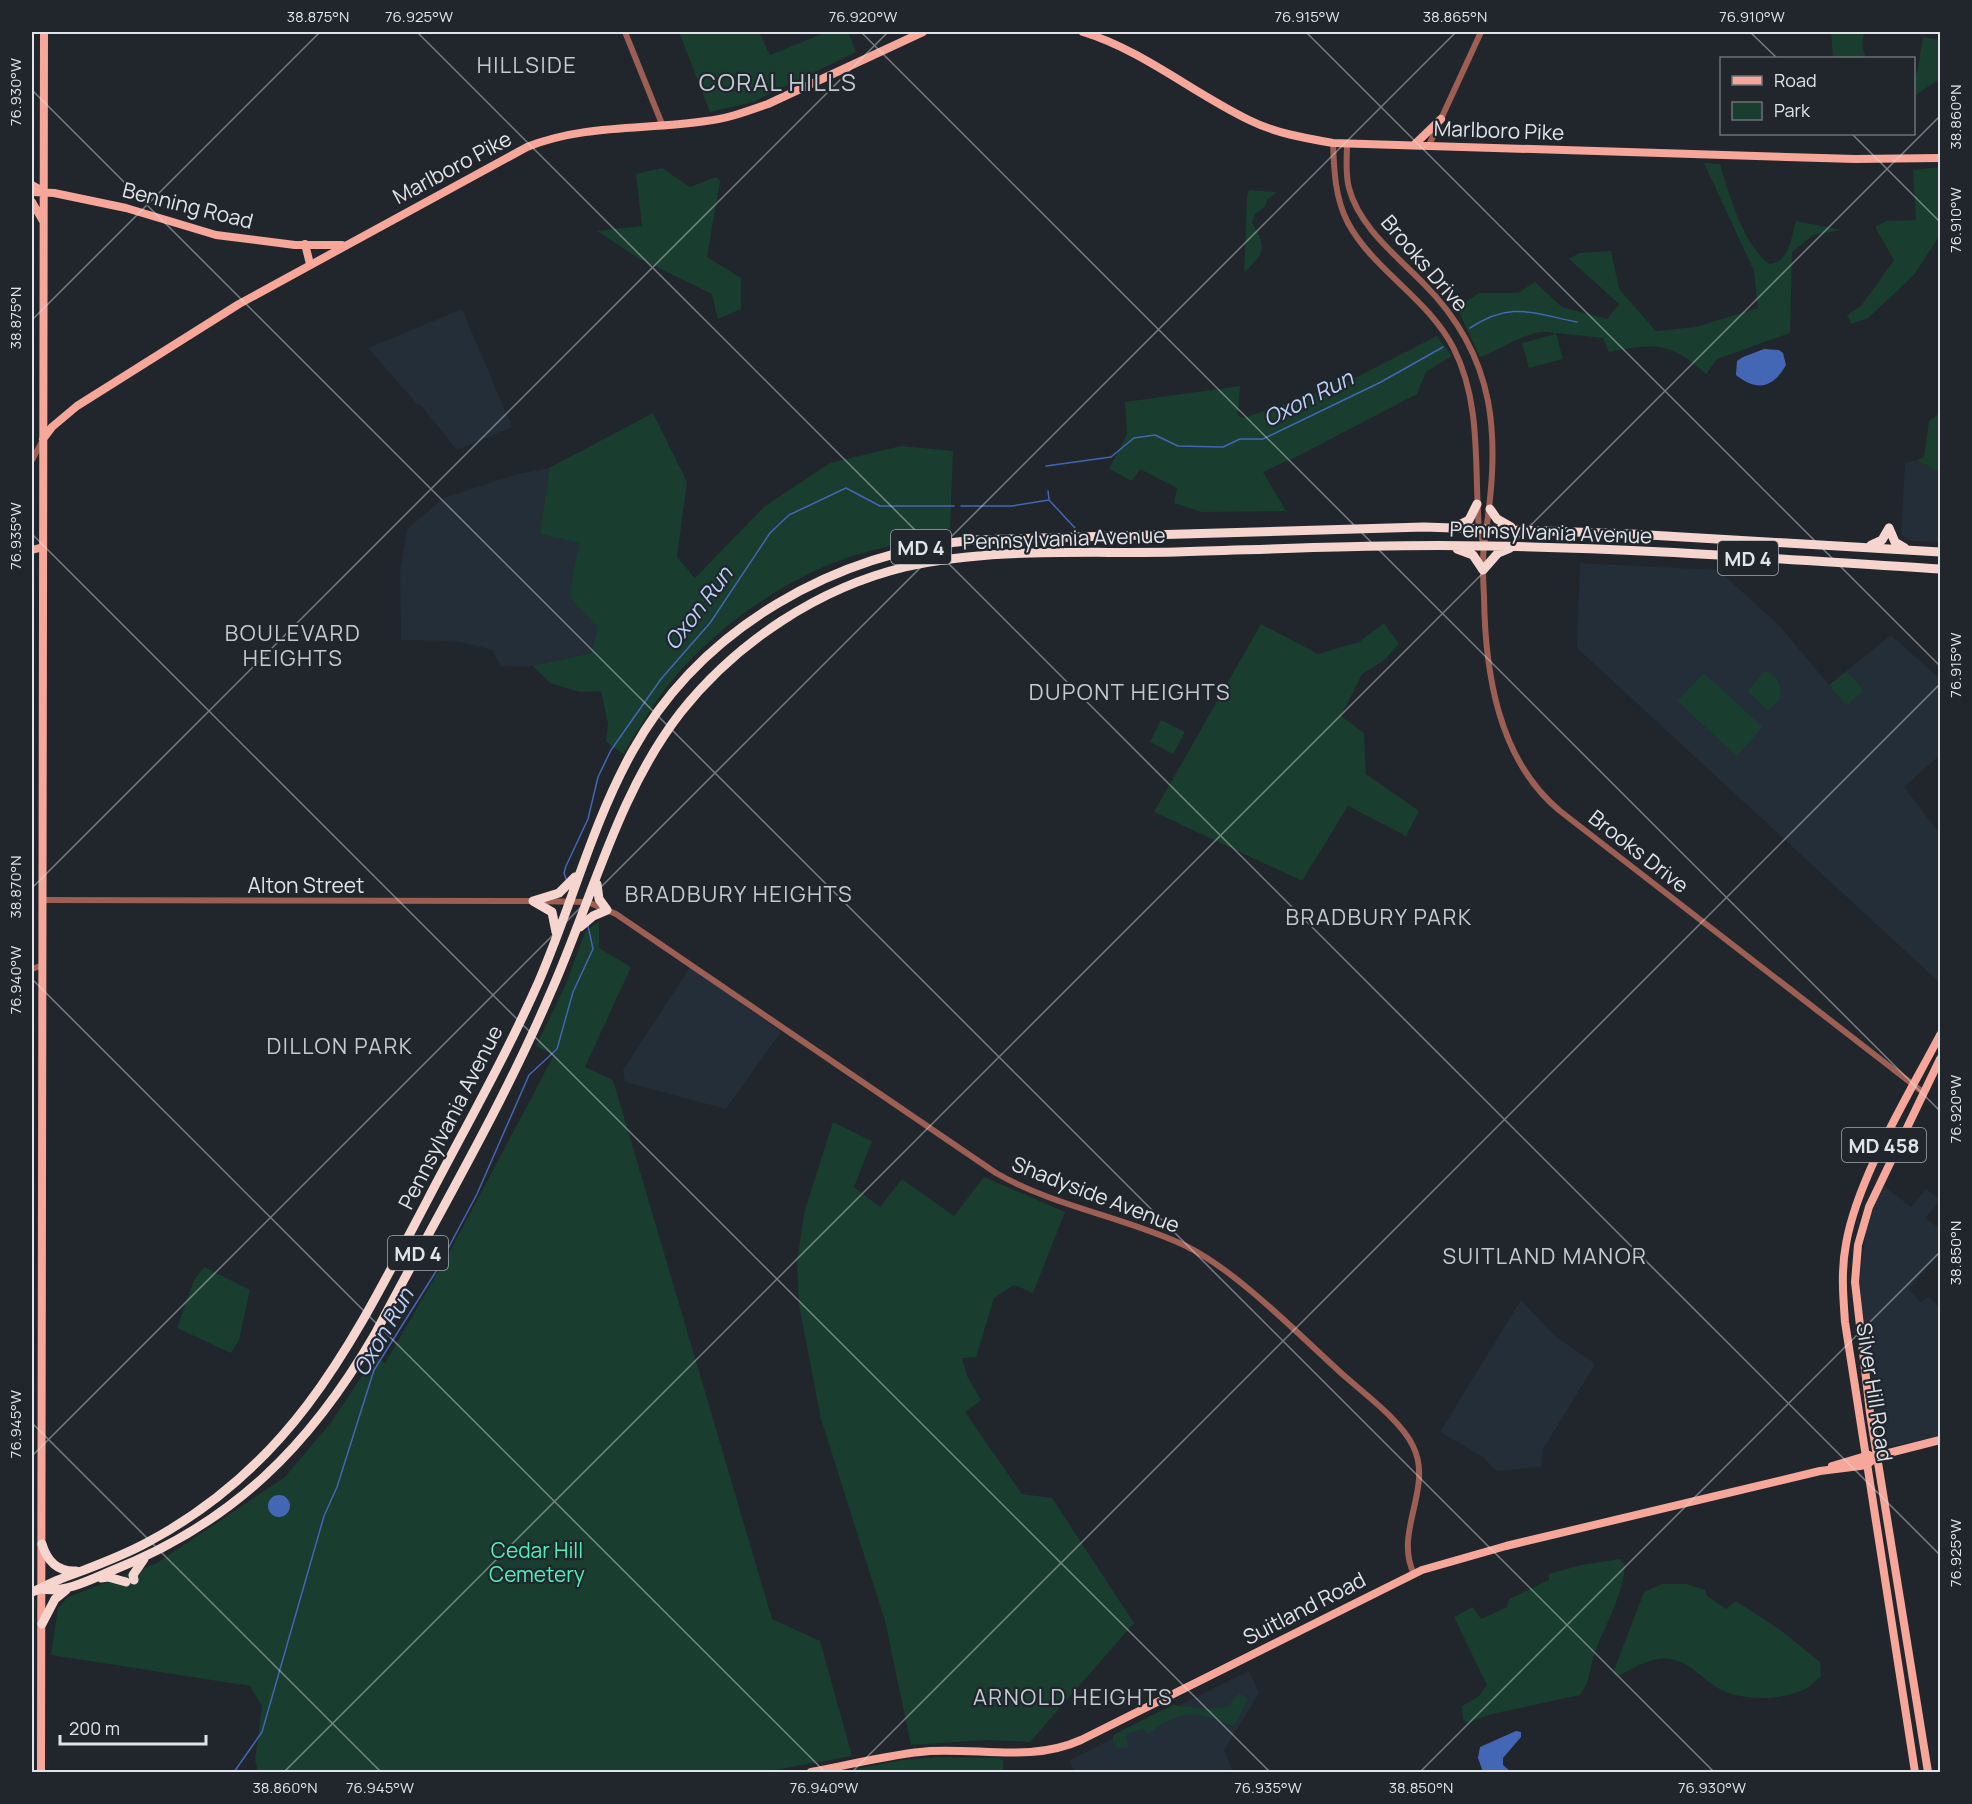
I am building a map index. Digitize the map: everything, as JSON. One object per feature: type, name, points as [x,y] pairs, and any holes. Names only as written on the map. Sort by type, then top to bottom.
[{"type":"highway","points":[[1449,529],[1469,520],[1477,504]]},
{"type":"highway","points":[[1490,509],[1497,519],[1516,530]]},
{"type":"highway","points":[[1860,548],[1881,542],[1889,528],[1896,543],[1910,550]]},
{"type":"highway","name":"Pennsylvania Avenue","points":[[42,1589],[56,1591],[70,1586],[176,1526],[223,1493],[265,1456],[302,1416],[334,1370],[495,1071],[552,949],[596,831],[641,737],[674,694],[710,655],[739,630],[778,602],[816,582],[874,559],[926,546],[975,540],[1484,529],[1941,552]]},
{"type":"highway","points":[[1446,546],[1473,555],[1483,570],[1498,553],[1518,546]]},
{"type":"highway","name":"Pennsylvania Avenue","points":[[42,1589],[54,1581],[89,1575],[150,1555],[183,1537],[228,1508],[293,1450],[353,1371],[514,1071],[578,928],[624,808],[640,775],[667,730],[705,685],[738,653],[789,616],[862,581],[906,567],[960,558],[1518,546],[1941,569]]},
{"type":"highway","points":[[533,901],[550,897],[569,885],[596,831]]},
{"type":"highway","points":[[578,928],[593,916],[607,910],[599,899],[596,881]]},
{"type":"highway","points":[[533,901],[549,909],[554,917],[556,929],[552,949]]},
{"type":"highway","points":[[176,1526],[183,1537]]},
{"type":"highway","points":[[42,1544],[47,1556],[58,1568],[130,1581],[138,1567],[150,1555]]},
{"type":"highway","points":[[42,1624],[55,1599],[70,1586]]},
{"type":"highway","points":[[32,1592],[42,1589]]},
{"type":"main road","points":[[41,1773],[44,32]]},
{"type":"main road","name":"Marlboro Pike","points":[[43,440],[52,427],[77,406],[239,304],[537,143],[571,133],[709,121],[768,104],[923,32]]},
{"type":"main road","name":"Marlboro Pike","points":[[1083,32],[1126,50],[1249,121],[1288,135],[1333,143],[1855,159],[1941,158]]},
{"type":"main road","points":[[1414,145],[1441,119]]},
{"type":"main road","points":[[32,185],[44,192]]},
{"type":"main road","points":[[32,192],[44,192]]},
{"type":"main road","name":"Benning Road","points":[[44,192],[126,208],[216,235],[305,244],[345,245]]},
{"type":"main road","points":[[32,202],[44,224]]},
{"type":"main road","points":[[305,244],[310,264]]},
{"type":"main road","points":[[32,550],[44,547]]},
{"type":"main road","name":"Silver Hill Road","points":[[1915,1773],[1845,1322],[1842,1284],[1844,1254],[1856,1206],[1914,1085],[1941,1035]]},
{"type":"main road","name":"Silver Hill Road","points":[[1929,1773],[1877,1456],[1856,1306],[1856,1256],[1874,1193],[1941,1059]]},
{"type":"main road","points":[[1866,1454],[1877,1456],[1941,1440]]},
{"type":"main road","name":"Suitland Road","points":[[1820,1471],[1866,1454]]},
{"type":"main road","points":[[1868,1464],[1877,1456]]},
{"type":"main road","name":"Suitland Road","points":[[811,1773],[920,1752],[1036,1753],[1061,1748],[1414,1574],[1452,1560],[1820,1471],[1868,1464]]},
{"type":"main road","points":[[1888,1589],[1900,1587]]},
{"type":"street","points":[[625,32],[662,124]]},
{"type":"street","points":[[1429,145],[1481,32]]},
{"type":"street","name":"Brooks Drive","points":[[1333,143],[1336,186],[1349,224],[1374,256],[1437,322],[1461,366],[1469,392],[1474,423],[1477,504],[1484,529],[1483,570],[1487,656],[1492,690],[1521,766],[1535,787],[1560,811],[1924,1093]]},
{"type":"street","name":"Brooks Drive","points":[[1347,143],[1347,177],[1358,208],[1377,236],[1438,298],[1453,318],[1478,363],[1490,419],[1492,478],[1490,509],[1484,529]]},
{"type":"street","points":[[32,460],[43,440]]},
{"type":"street","name":"Alton Street","points":[[42,900],[569,902]]},
{"type":"street","name":"Shadyside Avenue","points":[[569,902],[588,903],[626,919],[996,1173],[1034,1191],[1179,1243],[1203,1255],[1233,1277],[1411,1440],[1417,1454],[1420,1473],[1408,1542],[1409,1564],[1414,1574]]},
{"type":"street","points":[[32,969],[43,965]]},
{"type":"shaded area","points":[[462,309],[512,427],[457,450],[420,404],[418,405],[368,348]]},
{"type":"shaded area","points":[[1917,460],[1940,473],[1940,542],[1912,541],[1901,535],[1905,463]]},
{"type":"shaded area","points":[[549,468],[540,534],[580,543],[569,597],[598,625],[591,653],[529,667],[501,666],[492,650],[457,641],[401,640],[400,572],[407,529],[444,498],[514,475]]},
{"type":"shaded area","points":[[1580,563],[1718,570],[1779,625],[1829,685],[1891,635],[1940,679],[1940,755],[1904,787],[1940,834],[1940,983],[1577,648]]},
{"type":"shaded area","points":[[690,967],[781,1032],[726,1109],[625,1082],[623,1070]]},
{"type":"shaded area","points":[[1883,1185],[1911,1207],[1926,1189],[1940,1199],[1926,1218],[1940,1229],[1940,1251],[1909,1289],[1920,1302],[1929,1297],[1940,1308],[1940,1436],[1894,1446],[1887,1446],[1880,1437],[1859,1280],[1867,1225]]},
{"type":"shaded area","points":[[1521,1300],[1556,1337],[1593,1362],[1594,1366],[1543,1449],[1541,1467],[1496,1471],[1483,1457],[1440,1432]]},
{"type":"shaded area","points":[[1249,1671],[1259,1693],[1224,1750],[1233,1772],[1074,1772],[1070,1760]]},
{"type":"green space","points":[[679,32],[759,32],[770,55],[827,32],[848,32],[856,52],[753,102],[710,112]]},
{"type":"green space","points":[[1831,32],[1864,32],[1862,46],[1866,57],[1833,57]]},
{"type":"green space","points":[[1923,37],[1940,40],[1940,79],[1915,95],[1915,72],[1917,73]]},
{"type":"green space","points":[[1704,163],[1720,164],[1744,232],[1769,264],[1776,263],[1785,254],[1796,221],[1842,230],[1813,235],[1792,252],[1790,333],[1717,359],[1706,374],[1694,363],[1672,351],[1638,347],[1609,352],[1603,338],[1556,333],[1563,359],[1529,368],[1522,343],[1556,334],[1547,332],[1528,335],[1480,357],[1457,308],[1479,293],[1518,293],[1535,282],[1562,307],[1607,319],[1619,304],[1569,259],[1579,253],[1611,251],[1619,289],[1656,331],[1696,327],[1758,308],[1754,271]]},
{"type":"green space","points":[[1940,167],[1940,235],[1914,275],[1868,318],[1851,324],[1847,315],[1861,306],[1894,260],[1875,227],[1886,221],[1916,220],[1913,170]]},
{"type":"green space","points":[[662,168],[690,187],[716,177],[720,181],[707,257],[741,278],[741,309],[718,319],[712,294],[638,258],[597,231],[642,226],[636,174]]},
{"type":"green space","points":[[1249,190],[1277,192],[1267,200],[1265,207],[1255,214],[1252,223],[1262,245],[1260,255],[1244,273],[1247,198]]},
{"type":"green space","points":[[1437,336],[1452,356],[1426,372],[1417,394],[1263,472],[1286,511],[1202,512],[1174,503],[1177,488],[1140,469],[1132,481],[1109,469],[1127,434],[1125,402],[1240,386],[1238,415],[1243,418],[1341,385]]},
{"type":"green space","points":[[653,413],[687,482],[677,557],[695,578],[765,506],[830,463],[901,446],[953,451],[950,528],[835,562],[797,580],[754,606],[714,637],[678,673],[623,754],[606,742],[608,724],[601,691],[580,692],[550,683],[533,666],[591,653],[598,626],[569,597],[579,543],[540,534],[549,468]]},
{"type":"green space","points":[[1940,413],[1940,473],[1917,460],[1924,457],[1929,421]]},
{"type":"green space","points":[[1384,623],[1399,644],[1383,661],[1362,674],[1341,716],[1364,733],[1366,774],[1419,811],[1406,836],[1348,806],[1302,881],[1154,812],[1261,624],[1318,654],[1359,642]]},
{"type":"green space","points":[[1765,671],[1776,678],[1781,689],[1780,699],[1768,711],[1747,691]]},
{"type":"green space","points":[[1847,671],[1864,691],[1846,706],[1829,685]]},
{"type":"green space","points":[[1704,673],[1763,727],[1737,756],[1677,701]]},
{"type":"green space","points":[[1161,720],[1185,732],[1173,754],[1150,742]]},
{"type":"green space","name":"Cedar Hill Cemetery","points":[[599,921],[599,948],[631,967],[585,1067],[613,1080],[772,1619],[820,1641],[852,1756],[763,1772],[258,1772],[255,1760],[262,1706],[250,1686],[51,1655],[58,1608],[68,1597],[157,1563],[285,1477],[332,1421],[375,1356],[385,1363],[449,1253],[554,1055],[536,1046],[566,984],[585,932]]},
{"type":"green space","points":[[833,1122],[872,1141],[854,1187],[880,1207],[902,1179],[954,1216],[984,1177],[1065,1212],[1033,1293],[1014,1285],[994,1298],[976,1357],[962,1358],[967,1376],[981,1400],[965,1412],[1022,1494],[1052,1498],[1134,1623],[1030,1742],[987,1740],[911,1745],[885,1621],[821,1419],[799,1305],[797,1263],[804,1213]]},
{"type":"green space","points":[[204,1267],[250,1290],[239,1340],[231,1353],[177,1328],[194,1280]]},
{"type":"green space","points":[[1620,1559],[1625,1565],[1621,1588],[1595,1652],[1586,1685],[1580,1695],[1492,1714],[1467,1723],[1463,1719],[1462,1706],[1478,1697],[1487,1685],[1454,1617],[1473,1607],[1481,1619],[1507,1607],[1509,1599],[1549,1580],[1549,1574],[1581,1565]]},
{"type":"green space","points":[[1662,1584],[1686,1584],[1705,1590],[1707,1596],[1726,1609],[1736,1601],[1779,1629],[1820,1662],[1821,1676],[1808,1688],[1793,1694],[1757,1698],[1723,1691],[1688,1666],[1670,1659],[1650,1661],[1618,1676],[1613,1673],[1644,1592]]},
{"type":"green space","points":[[1239,1693],[1248,1699],[1232,1726],[1198,1715],[1179,1716],[1148,1734],[1144,1729],[1126,1734],[1129,1748],[1118,1748],[1113,1742],[1113,1735],[1173,1705],[1207,1709],[1227,1707]]},
{"type":"green space","points":[[938,1757],[999,1758],[1003,1761],[1003,1772],[840,1772],[903,1760]]},
{"type":"water","points":[[1764,349],[1779,350],[1783,353],[1786,365],[1776,379],[1764,385],[1758,385],[1751,384],[1736,375],[1737,361]]},
{"type":"water","points":[[279,1495],[287,1498],[290,1506],[287,1514],[279,1517],[271,1514],[268,1506],[271,1498]]},
{"type":"water","points":[[1516,1731],[1521,1732],[1521,1737],[1503,1758],[1503,1765],[1511,1772],[1483,1772],[1478,1758],[1480,1747]]},
{"type":"waterway","name":"Oxon Run","points":[[1470,328],[1498,314],[1510,312],[1534,313],[1577,322]]},
{"type":"waterway","name":"Oxon Run","points":[[1046,466],[1111,457],[1134,438],[1155,435],[1178,446],[1223,447],[1240,439],[1263,439],[1381,382],[1443,347]]},
{"type":"waterway","name":"Oxon Run","points":[[566,879],[564,873],[566,866],[588,819],[598,777],[611,750],[661,679],[710,623],[770,533],[789,515],[846,488],[880,506],[954,506]]},
{"type":"waterway","name":"Oxon Run","points":[[1048,491],[1049,499]]},
{"type":"waterway","name":"Oxon Run","points":[[961,506],[1012,506],[1049,500],[1075,528]]},
{"type":"waterway","name":"Oxon Run","points":[[234,1772],[262,1732],[324,1516],[337,1487],[374,1370],[435,1273],[477,1194],[529,1075],[557,1049],[573,992],[593,949],[588,926]]},
{"type":"district","name":"HILLSIDE","points":[[527,65]]},
{"type":"district","name":"CORAL HILLS","points":[[778,81]]},
{"type":"district","name":"BOULEVARD HEIGHTS","points":[[293,646]]},
{"type":"district","name":"DUPONT HEIGHTS","points":[[1130,692]]},
{"type":"district","name":"BRADBURY HEIGHTS","points":[[739,894]]},
{"type":"district","name":"BRADBURY PARK","points":[[1379,917]]},
{"type":"district","name":"DILLON PARK","points":[[340,1046]]},
{"type":"district","name":"SUITLAND MANOR","points":[[1545,1256]]},
{"type":"district","name":"ARNOLD HEIGHTS","points":[[1073,1697]]}]
